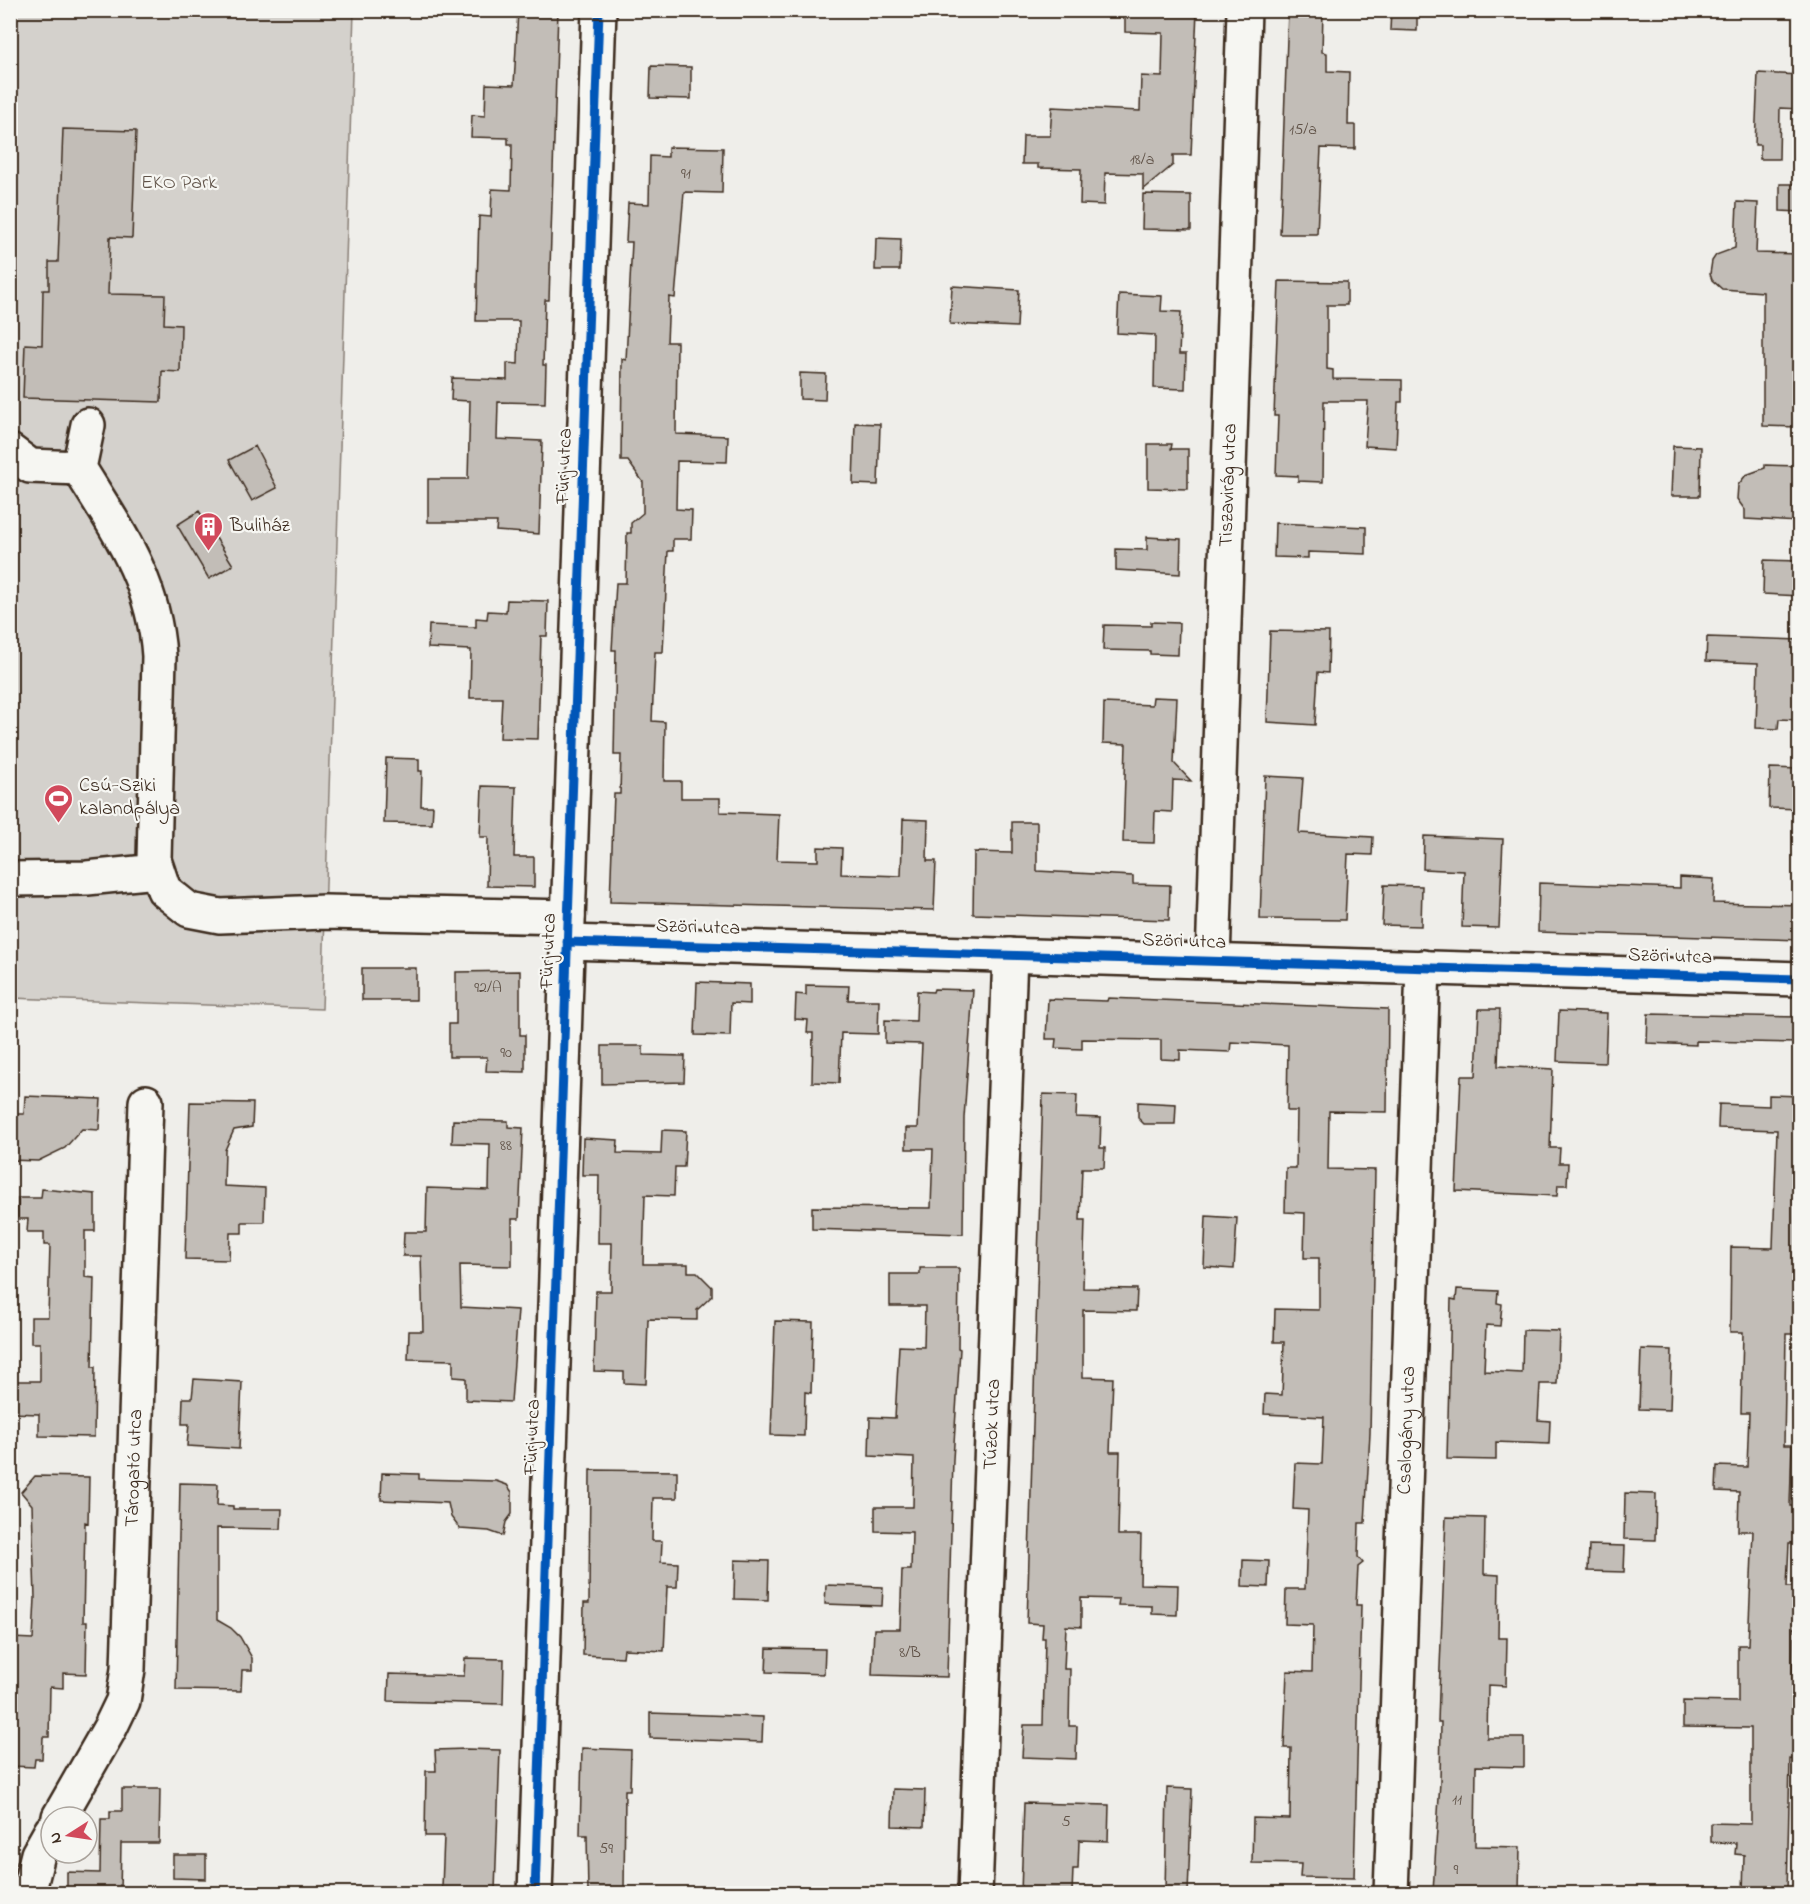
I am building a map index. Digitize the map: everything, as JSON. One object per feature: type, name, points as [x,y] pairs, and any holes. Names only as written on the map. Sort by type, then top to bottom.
[{"type":"street","name":"Fürj utca","points":[[535,1893],[599,10]]},
{"type":"street","name":"Tiszavirág utca","points":[[1213,961],[1244,10]]},
{"type":"street","points":[[10,879],[87,878],[157,871],[154,860],[159,656],[157,627],[148,591],[124,541],[79,468],[87,425]]},
{"type":"street","points":[[10,451],[30,466],[79,468]]},
{"type":"street","name":"Szöri utca","points":[[157,871],[164,890],[189,910],[220,916],[325,912],[568,930],[1010,955],[1800,979]]},
{"type":"street","name":"Túzok utca","points":[[975,1893],[1010,955]]},
{"type":"street","name":"Csalogány utca","points":[[1391,1893],[1423,967]]},
{"type":"street","name":"Tárogató utca","points":[[66,1805],[123,1701],[128,1670],[146,1102]]},
{"type":"street","points":[[28,1893],[39,1852]]},
{"type":"green space","name":"EKO Park","points":[[11,11],[354,11],[322,1009],[11,998]]},
{"type":"building","points":[[518,10],[558,10],[549,300],[545,300],[543,365],[546,365],[545,403],[498,402],[497,439],[542,441],[539,534],[496,531],[497,522],[428,522],[428,479],[468,479],[470,401],[451,400],[452,378],[507,380],[507,363],[518,364],[519,321],[476,321],[479,216],[491,217],[492,189],[511,190],[512,144],[508,144],[508,138],[471,137],[472,115],[485,116],[486,84],[514,85]]},
{"type":"building","points":[[1125,10],[1197,10],[1191,155],[1173,155],[1173,165],[1143,190],[1143,174],[1105,173],[1104,205],[1080,204],[1081,169],[1038,168],[1038,164],[1022,164],[1023,136],[1050,136],[1052,107],[1140,111],[1141,76],[1162,77],[1163,33],[1125,32]]},
{"type":"building","points":[[1288,10],[1323,10],[1322,52],[1327,53],[1327,71],[1349,72],[1348,125],[1355,125],[1355,149],[1321,148],[1317,234],[1280,234]]},
{"type":"building","points":[[1391,10],[1417,10],[1417,31],[1390,30]]},
{"type":"building","points":[[651,66],[691,67],[691,99],[650,98]]},
{"type":"building","points":[[1758,73],[1800,75],[1800,109],[1780,108],[1779,159],[1760,159],[1760,145],[1755,145]]},
{"type":"building","points":[[63,129],[136,131],[132,238],[110,237],[108,294],[165,295],[164,324],[181,325],[180,372],[162,371],[161,402],[23,398],[25,344],[42,345],[43,290],[49,290],[49,262],[58,262]]},
{"type":"building","points":[[668,147],[723,148],[722,193],[684,192],[675,298],[669,297],[667,342],[677,342],[676,434],[728,436],[727,462],[677,461],[676,509],[692,510],[691,539],[673,539],[673,551],[668,551],[663,652],[655,652],[652,721],[665,722],[664,781],[681,781],[681,798],[720,798],[720,812],[779,814],[777,860],[818,861],[818,847],[842,848],[841,874],[901,876],[903,819],[928,820],[927,861],[936,861],[934,910],[610,902],[614,794],[620,794],[621,755],[614,755],[616,650],[612,650],[616,583],[626,583],[627,533],[631,533],[631,523],[643,513],[643,482],[628,461],[621,461],[622,359],[626,360],[632,242],[626,242],[628,203],[649,204],[650,156],[668,157]]},
{"type":"building","points":[[1780,184],[1800,184],[1800,212],[1780,211]]},
{"type":"building","points":[[1143,194],[1191,195],[1191,230],[1142,229]]},
{"type":"building","points":[[1737,202],[1758,203],[1756,253],[1800,254],[1800,427],[1763,426],[1763,292],[1722,289],[1712,280],[1710,274],[1712,261],[1716,255],[1735,248]]},
{"type":"building","points":[[876,238],[901,239],[900,270],[875,270]]},
{"type":"building","points":[[1279,281],[1347,282],[1347,305],[1327,305],[1327,369],[1333,370],[1333,379],[1402,380],[1402,402],[1398,402],[1396,448],[1365,446],[1368,401],[1324,401],[1323,482],[1298,481],[1298,476],[1276,475],[1278,416],[1274,416]]},
{"type":"building","points":[[952,286],[1019,290],[1017,327],[950,324]]},
{"type":"building","points":[[1119,294],[1162,296],[1161,311],[1181,312],[1179,354],[1186,354],[1185,389],[1154,388],[1155,335],[1117,333]]},
{"type":"building","points":[[800,373],[826,374],[825,400],[800,399]]},
{"type":"building","points":[[855,423],[880,424],[878,485],[853,484]]},
{"type":"building","points":[[1148,444],[1172,444],[1171,449],[1188,449],[1188,489],[1148,488]]},
{"type":"building","points":[[255,446],[277,488],[252,501],[229,460]]},
{"type":"building","points":[[1673,446],[1701,447],[1700,496],[1671,496]]},
{"type":"building","points":[[1765,465],[1800,466],[1800,522],[1745,519],[1745,510],[1737,499],[1738,485],[1746,475],[1765,468]]},
{"type":"building","name":"Buliház","points":[[199,511],[233,565],[209,579],[177,525]]},
{"type":"building","points":[[1275,523],[1366,527],[1366,554],[1308,552],[1308,558],[1274,557]]},
{"type":"building","points":[[1147,537],[1181,539],[1180,574],[1116,570],[1116,549],[1147,550]]},
{"type":"building","points":[[1764,560],[1800,561],[1800,596],[1763,594]]},
{"type":"building","points":[[507,600],[548,601],[547,636],[541,636],[538,739],[500,738],[502,698],[470,698],[471,650],[428,648],[429,625],[476,627],[476,618],[487,619],[488,611],[506,612]]},
{"type":"building","points":[[1151,622],[1179,623],[1178,655],[1150,654],[1150,651],[1103,650],[1104,625],[1151,626]]},
{"type":"building","points":[[1270,631],[1329,632],[1328,673],[1318,672],[1315,725],[1267,722]]},
{"type":"building","points":[[1707,637],[1800,640],[1800,720],[1779,719],[1778,729],[1756,728],[1758,663],[1706,661]]},
{"type":"building","points":[[1153,697],[1177,698],[1174,763],[1191,781],[1173,780],[1172,812],[1155,811],[1154,843],[1123,842],[1126,744],[1103,743],[1104,703],[1152,705]]},
{"type":"building","points":[[386,758],[419,759],[419,771],[422,771],[421,806],[433,806],[432,824],[384,823]]},
{"type":"building","points":[[1770,768],[1800,769],[1800,809],[1769,808]]},
{"type":"building","points":[[1265,776],[1303,778],[1299,833],[1373,837],[1372,855],[1348,854],[1345,920],[1260,919]]},
{"type":"building","points":[[482,786],[516,787],[514,857],[534,857],[534,887],[487,886],[488,837],[480,837]]},
{"type":"building","points":[[1012,822],[1037,822],[1037,871],[1133,876],[1133,884],[1170,885],[1169,920],[973,914],[974,852],[1012,853]]},
{"type":"building","points":[[1424,836],[1503,839],[1499,928],[1462,927],[1464,871],[1423,869]]},
{"type":"building","points":[[1680,877],[1714,879],[1713,903],[1800,905],[1800,940],[1538,932],[1539,883],[1680,888]]},
{"type":"building","points":[[1384,885],[1422,886],[1421,926],[1382,925]]},
{"type":"building","points":[[362,968],[416,968],[416,1000],[362,1000]]},
{"type":"building","points":[[520,971],[520,1035],[525,1035],[525,1072],[486,1071],[487,1057],[449,1057],[449,1024],[456,1024],[456,972]]},
{"type":"building","points":[[697,982],[750,984],[750,1004],[731,1003],[730,1036],[695,1035]]},
{"type":"building","points":[[806,985],[849,986],[848,1000],[879,1000],[878,1034],[841,1033],[839,1083],[812,1082],[813,1033],[807,1033],[808,1020],[795,1019],[796,994],[806,995]]},
{"type":"building","points":[[934,989],[973,990],[964,1118],[963,1234],[812,1229],[812,1207],[931,1208],[933,1149],[906,1149],[906,1128],[918,1128],[922,1044],[885,1043],[885,1020],[916,1021],[917,991],[933,992]]},
{"type":"building","points":[[1108,998],[1388,1009],[1387,1112],[1329,1111],[1328,1169],[1375,1170],[1370,1433],[1365,1523],[1359,1523],[1358,1557],[1363,1563],[1358,1567],[1356,1605],[1361,1605],[1354,1878],[1300,1877],[1301,1864],[1252,1863],[1253,1818],[1290,1819],[1291,1748],[1284,1748],[1287,1671],[1312,1672],[1313,1625],[1285,1624],[1286,1589],[1305,1589],[1308,1510],[1293,1509],[1295,1463],[1322,1464],[1324,1417],[1264,1414],[1265,1394],[1282,1395],[1284,1342],[1274,1342],[1275,1309],[1319,1310],[1319,1258],[1304,1258],[1305,1213],[1285,1212],[1286,1168],[1296,1168],[1297,1111],[1287,1111],[1288,1045],[1231,1042],[1230,1052],[1180,1050],[1180,1060],[1161,1059],[1161,1040],[1082,1039],[1082,1049],[1055,1048],[1056,1039],[1046,1039],[1048,999],[1107,1001]]},
{"type":"building","points":[[1479,1009],[1500,1009],[1498,1066],[1553,1069],[1550,1148],[1560,1148],[1559,1163],[1568,1163],[1567,1185],[1558,1185],[1557,1196],[1456,1191],[1461,1076],[1476,1076]]},
{"type":"building","points":[[1559,1011],[1607,1013],[1605,1063],[1557,1061]]},
{"type":"building","points":[[1648,1014],[1800,1017],[1800,1043],[1696,1041],[1696,1045],[1647,1043]]},
{"type":"building","points":[[602,1046],[643,1046],[643,1055],[685,1056],[684,1082],[602,1084]]},
{"type":"building","points":[[1043,1094],[1077,1095],[1076,1117],[1101,1118],[1100,1148],[1105,1148],[1104,1168],[1082,1168],[1080,1220],[1085,1220],[1083,1288],[1137,1289],[1136,1311],[1083,1310],[1083,1377],[1113,1378],[1110,1452],[1120,1452],[1118,1535],[1141,1535],[1140,1584],[1178,1585],[1177,1615],[1152,1614],[1152,1606],[1118,1605],[1119,1599],[1081,1598],[1081,1627],[1066,1626],[1064,1669],[1070,1669],[1069,1726],[1077,1726],[1076,1759],[1022,1757],[1024,1725],[1043,1725],[1045,1638],[1042,1638],[1043,1624],[1027,1623]]},
{"type":"building","points":[[1769,1095],[1800,1096],[1800,1270],[1796,1334],[1786,1334],[1784,1445],[1792,1445],[1790,1506],[1800,1506],[1799,1543],[1789,1543],[1787,1587],[1796,1587],[1792,1713],[1800,1713],[1800,1729],[1798,1760],[1790,1759],[1787,1893],[1743,1893],[1744,1855],[1735,1854],[1736,1843],[1711,1842],[1711,1823],[1751,1824],[1751,1728],[1683,1727],[1683,1701],[1738,1702],[1738,1645],[1748,1645],[1753,1531],[1738,1531],[1739,1492],[1716,1491],[1717,1466],[1747,1467],[1749,1413],[1741,1413],[1743,1332],[1730,1332],[1731,1247],[1773,1248],[1777,1130],[1718,1128],[1719,1104],[1769,1106]]},
{"type":"building","points":[[25,1096],[101,1099],[99,1130],[82,1129],[65,1148],[38,1161],[10,1160],[12,1114],[24,1114]]},
{"type":"building","points":[[190,1102],[253,1103],[252,1127],[234,1130],[225,1150],[224,1186],[265,1188],[264,1222],[242,1222],[242,1233],[230,1233],[229,1260],[185,1259]]},
{"type":"building","points":[[1138,1102],[1176,1104],[1175,1124],[1144,1124],[1138,1118]]},
{"type":"building","points":[[453,1120],[508,1121],[508,1127],[523,1128],[519,1219],[512,1219],[512,1266],[460,1265],[461,1307],[518,1310],[511,1402],[466,1400],[466,1378],[453,1377],[453,1360],[408,1359],[409,1331],[423,1331],[421,1256],[403,1256],[404,1232],[426,1232],[427,1188],[489,1190],[490,1144],[452,1143]]},
{"type":"building","points":[[662,1130],[686,1131],[684,1167],[675,1167],[674,1196],[645,1195],[643,1264],[688,1264],[688,1272],[697,1272],[712,1287],[712,1296],[697,1310],[697,1320],[648,1319],[646,1384],[624,1383],[624,1372],[594,1371],[596,1291],[611,1291],[612,1243],[598,1243],[599,1175],[582,1175],[583,1138],[618,1140],[617,1153],[661,1154]]},
{"type":"building","points":[[42,1189],[95,1194],[95,1231],[85,1231],[85,1277],[94,1278],[92,1367],[95,1367],[94,1437],[39,1436],[39,1414],[10,1413],[10,1381],[40,1381],[40,1343],[31,1343],[31,1317],[48,1317],[50,1245],[44,1245],[44,1232],[27,1232],[28,1219],[18,1219],[18,1198],[41,1198]]},
{"type":"building","points":[[1206,1216],[1237,1218],[1234,1269],[1204,1267]]},
{"type":"building","points":[[920,1268],[959,1268],[958,1348],[960,1349],[953,1459],[947,1677],[872,1675],[874,1629],[900,1629],[902,1570],[911,1570],[912,1532],[875,1531],[875,1507],[913,1507],[914,1458],[869,1456],[870,1417],[895,1418],[899,1346],[924,1347],[925,1306],[890,1306],[890,1274],[920,1274]]},
{"type":"building","points":[[1457,1289],[1498,1291],[1497,1303],[1502,1304],[1500,1326],[1486,1325],[1484,1371],[1522,1373],[1523,1330],[1559,1331],[1557,1384],[1540,1384],[1538,1420],[1550,1421],[1549,1444],[1496,1442],[1496,1460],[1447,1459],[1451,1299],[1456,1300]]},
{"type":"building","points":[[775,1321],[813,1322],[811,1393],[805,1392],[804,1436],[771,1435]]},
{"type":"building","points":[[1641,1349],[1672,1350],[1670,1410],[1639,1409]]},
{"type":"building","points":[[194,1379],[242,1382],[239,1449],[187,1446],[189,1424],[182,1424],[183,1398],[192,1398]]},
{"type":"building","points":[[590,1470],[677,1471],[677,1498],[653,1498],[652,1541],[662,1541],[661,1562],[678,1563],[677,1587],[667,1587],[664,1651],[624,1649],[623,1657],[583,1655],[584,1603],[589,1603]]},
{"type":"building","points":[[382,1473],[419,1474],[419,1479],[496,1481],[507,1485],[512,1492],[512,1514],[506,1522],[503,1536],[489,1531],[460,1529],[451,1517],[448,1503],[381,1500]]},
{"type":"building","points":[[35,1476],[89,1477],[88,1523],[85,1522],[83,1622],[87,1622],[86,1674],[63,1673],[63,1688],[50,1687],[49,1737],[43,1737],[42,1759],[35,1759],[34,1767],[10,1766],[12,1638],[33,1639],[35,1598],[32,1505],[21,1492]]},
{"type":"building","points":[[180,1483],[218,1484],[217,1505],[233,1506],[233,1509],[282,1509],[281,1529],[217,1528],[217,1620],[231,1628],[240,1637],[252,1658],[252,1670],[242,1670],[241,1691],[176,1690]]},
{"type":"building","points":[[1625,1493],[1656,1494],[1655,1540],[1624,1539]]},
{"type":"building","points":[[1446,1517],[1485,1518],[1484,1574],[1499,1575],[1498,1638],[1507,1638],[1506,1686],[1488,1685],[1487,1738],[1524,1738],[1524,1767],[1476,1766],[1475,1846],[1520,1847],[1519,1891],[1433,1892],[1440,1782],[1441,1722],[1438,1722]]},
{"type":"building","points":[[1589,1545],[1625,1546],[1624,1572],[1588,1571]]},
{"type":"building","points":[[735,1560],[769,1561],[768,1600],[734,1599]]},
{"type":"building","points":[[1243,1560],[1269,1561],[1268,1587],[1242,1586]]},
{"type":"building","points":[[826,1585],[883,1587],[882,1606],[825,1604]]},
{"type":"building","points":[[767,1648],[825,1649],[824,1674],[766,1672]]},
{"type":"building","points":[[465,1658],[504,1659],[503,1704],[388,1701],[389,1674],[464,1676]]},
{"type":"building","points":[[650,1713],[763,1717],[762,1742],[650,1738]]},
{"type":"building","points":[[582,1748],[631,1750],[630,1790],[625,1790],[624,1893],[588,1893],[587,1835],[580,1835]]},
{"type":"building","points":[[435,1750],[500,1750],[495,1891],[442,1888],[444,1836],[425,1836],[426,1771],[436,1771]]},
{"type":"building","points":[[1167,1788],[1192,1789],[1188,1893],[1165,1893]]},
{"type":"building","points":[[122,1789],[160,1789],[159,1843],[121,1843],[120,1893],[67,1893],[67,1872],[100,1873],[101,1819],[110,1819],[110,1811],[122,1811]]},
{"type":"building","points":[[893,1789],[925,1790],[924,1827],[892,1826]]},
{"type":"building","points":[[1024,1803],[1109,1805],[1108,1841],[1079,1840],[1078,1869],[1073,1869],[1072,1893],[1021,1893]]},
{"type":"building","points":[[173,1855],[206,1855],[206,1879],[173,1878]]},
{"type":"cycle path","points":[[535,1894],[599,10]]},
{"type":"cycle path","points":[[567,942],[1800,979]]},
{"type":"place","name":"Buliház","points":[[209,552]]},
{"type":"place","name":"Csú-Sziki kalandpálya","points":[[58,824]]}]
